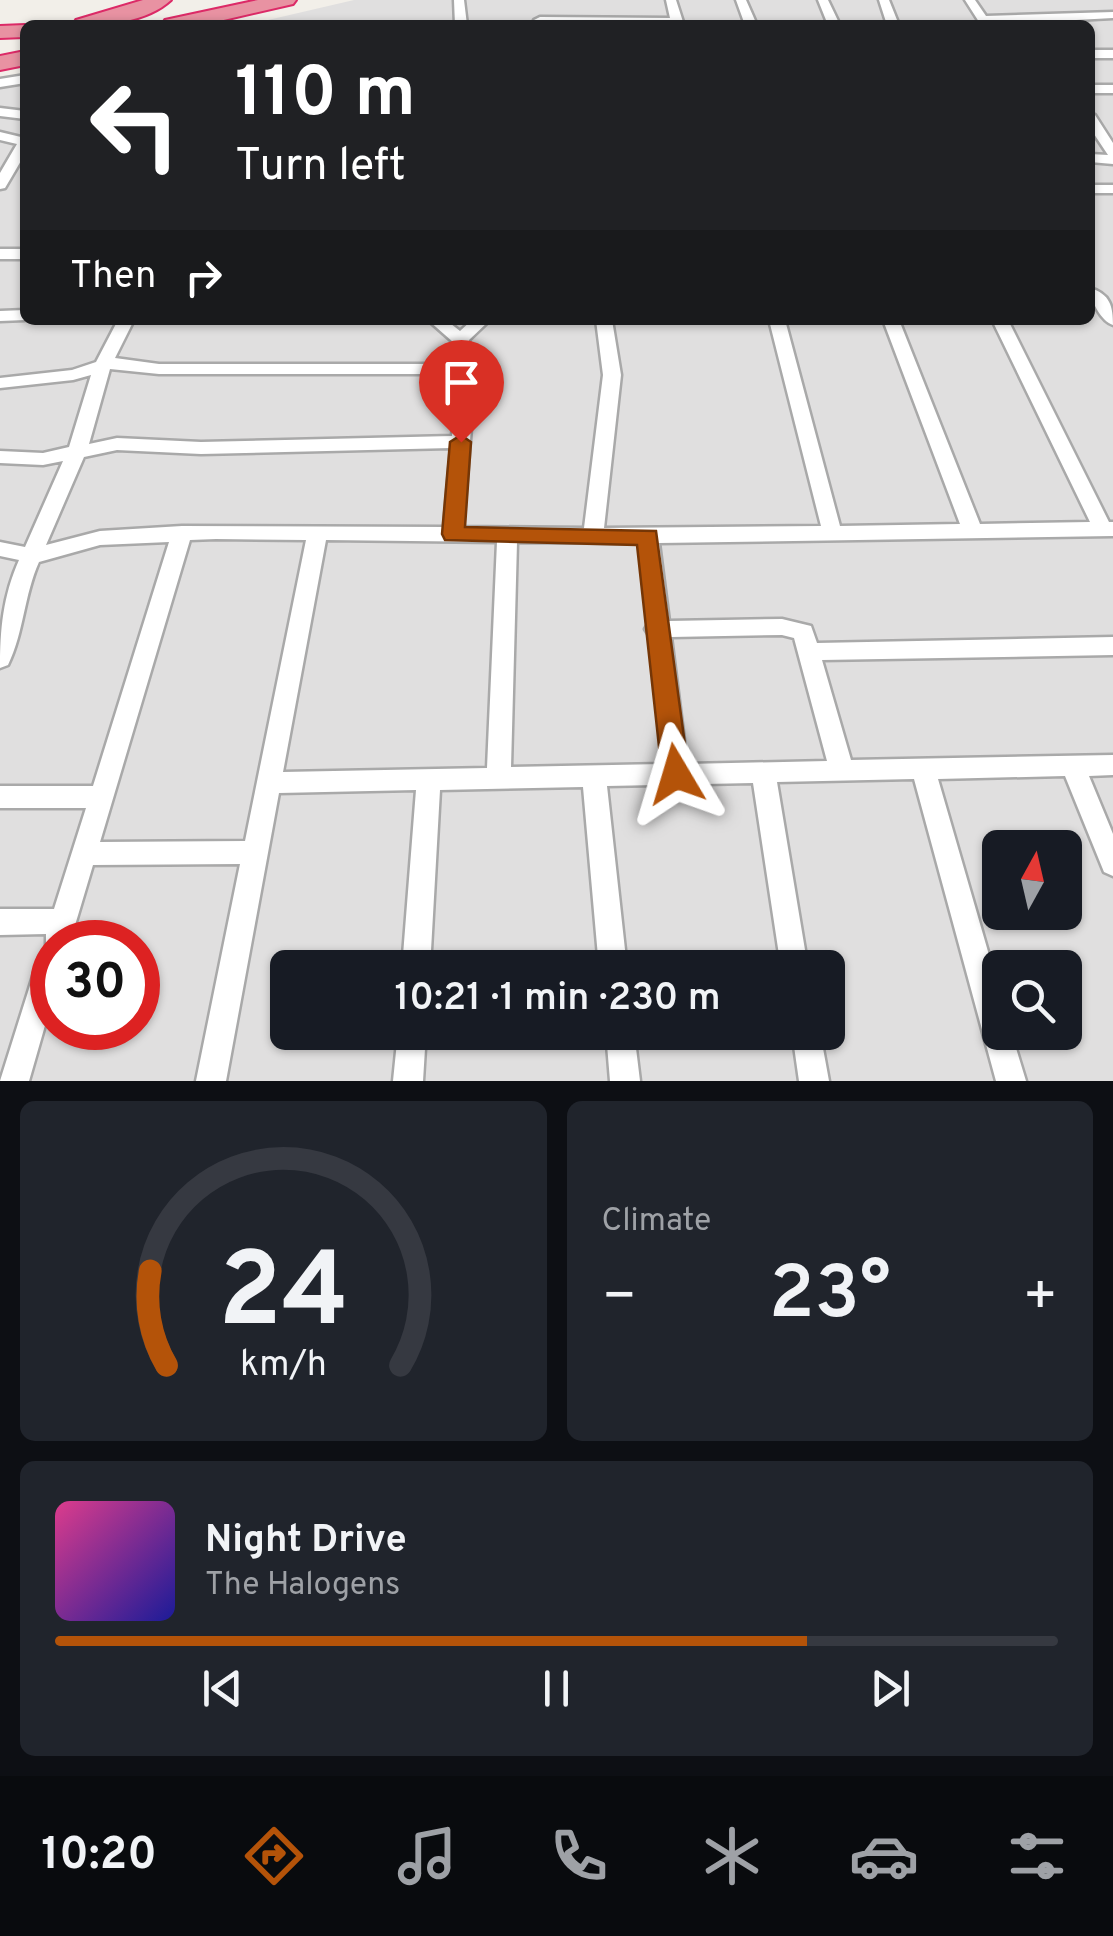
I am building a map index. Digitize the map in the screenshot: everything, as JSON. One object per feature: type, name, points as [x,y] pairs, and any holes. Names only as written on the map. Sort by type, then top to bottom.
[{"type":"highway","points":[[105,20],[161,0]]},
{"type":"highway","points":[[196,20],[286,0]]},
{"type":"street","points":[[1022,20],[1113,15]]},
{"type":"street","points":[[541,19],[575,20]]},
{"type":"street","points":[[1095,125],[1112,147]]},
{"type":"street","points":[[1,182],[20,153]]},
{"type":"street","points":[[1099,298],[1113,320]]},
{"type":"street","points":[[1,657],[17,588],[78,449],[103,365],[123,325]]},
{"type":"street","points":[[443,325],[460,338],[462,349],[452,368]]},
{"type":"street","points":[[460,338],[476,325]]},
{"type":"street","points":[[593,536],[612,376],[605,325]]},
{"type":"street","points":[[778,325],[832,532]]},
{"type":"street","points":[[893,325],[972,529]]},
{"type":"street","points":[[0,549],[32,556],[100,538],[182,533],[648,536],[1108,529],[1003,325]]},
{"type":"street","points":[[0,384],[74,375],[123,363],[159,369],[452,368],[464,373],[466,379],[454,534]]},
{"type":"street","points":[[0,457],[43,459],[117,444],[201,448],[461,442]]},
{"type":"street","points":[[64,920],[182,533]]},
{"type":"street","points":[[211,1081],[316,533]]},
{"type":"street","points":[[499,778],[507,536]]},
{"type":"street","points":[[648,536],[676,774]]},
{"type":"street","points":[[656,629],[790,628],[803,632],[842,771]]},
{"type":"street","points":[[810,652],[1113,646]]},
{"type":"street","points":[[268,783],[1113,765]]},
{"type":"street","points":[[1073,766],[1113,864]]},
{"type":"street","points":[[923,768],[1012,1081]]},
{"type":"street","points":[[764,772],[792,950]]},
{"type":"street","points":[[594,776],[611,950]]},
{"type":"street","points":[[417,950],[429,780]]},
{"type":"street","points":[[0,797],[101,797]]},
{"type":"street","points":[[84,854],[255,852]]},
{"type":"street","points":[[0,922],[30,927]]},
{"type":"street","points":[[14,1081],[30,1028]]},
{"type":"street","points":[[408,1081],[411,1050]]},
{"type":"street","points":[[621,1050],[624,1081]]},
{"type":"street","points":[[809,1050],[814,1081]]},
{"type":"shaded area","points":[[354,0],[1113,0],[1113,1081],[0,1081],[0,82],[20,77],[20,325],[1095,325],[1095,20],[268,20]]},
{"type":"route","points":[[461,442],[454,534],[648,536],[676,774]]}]
